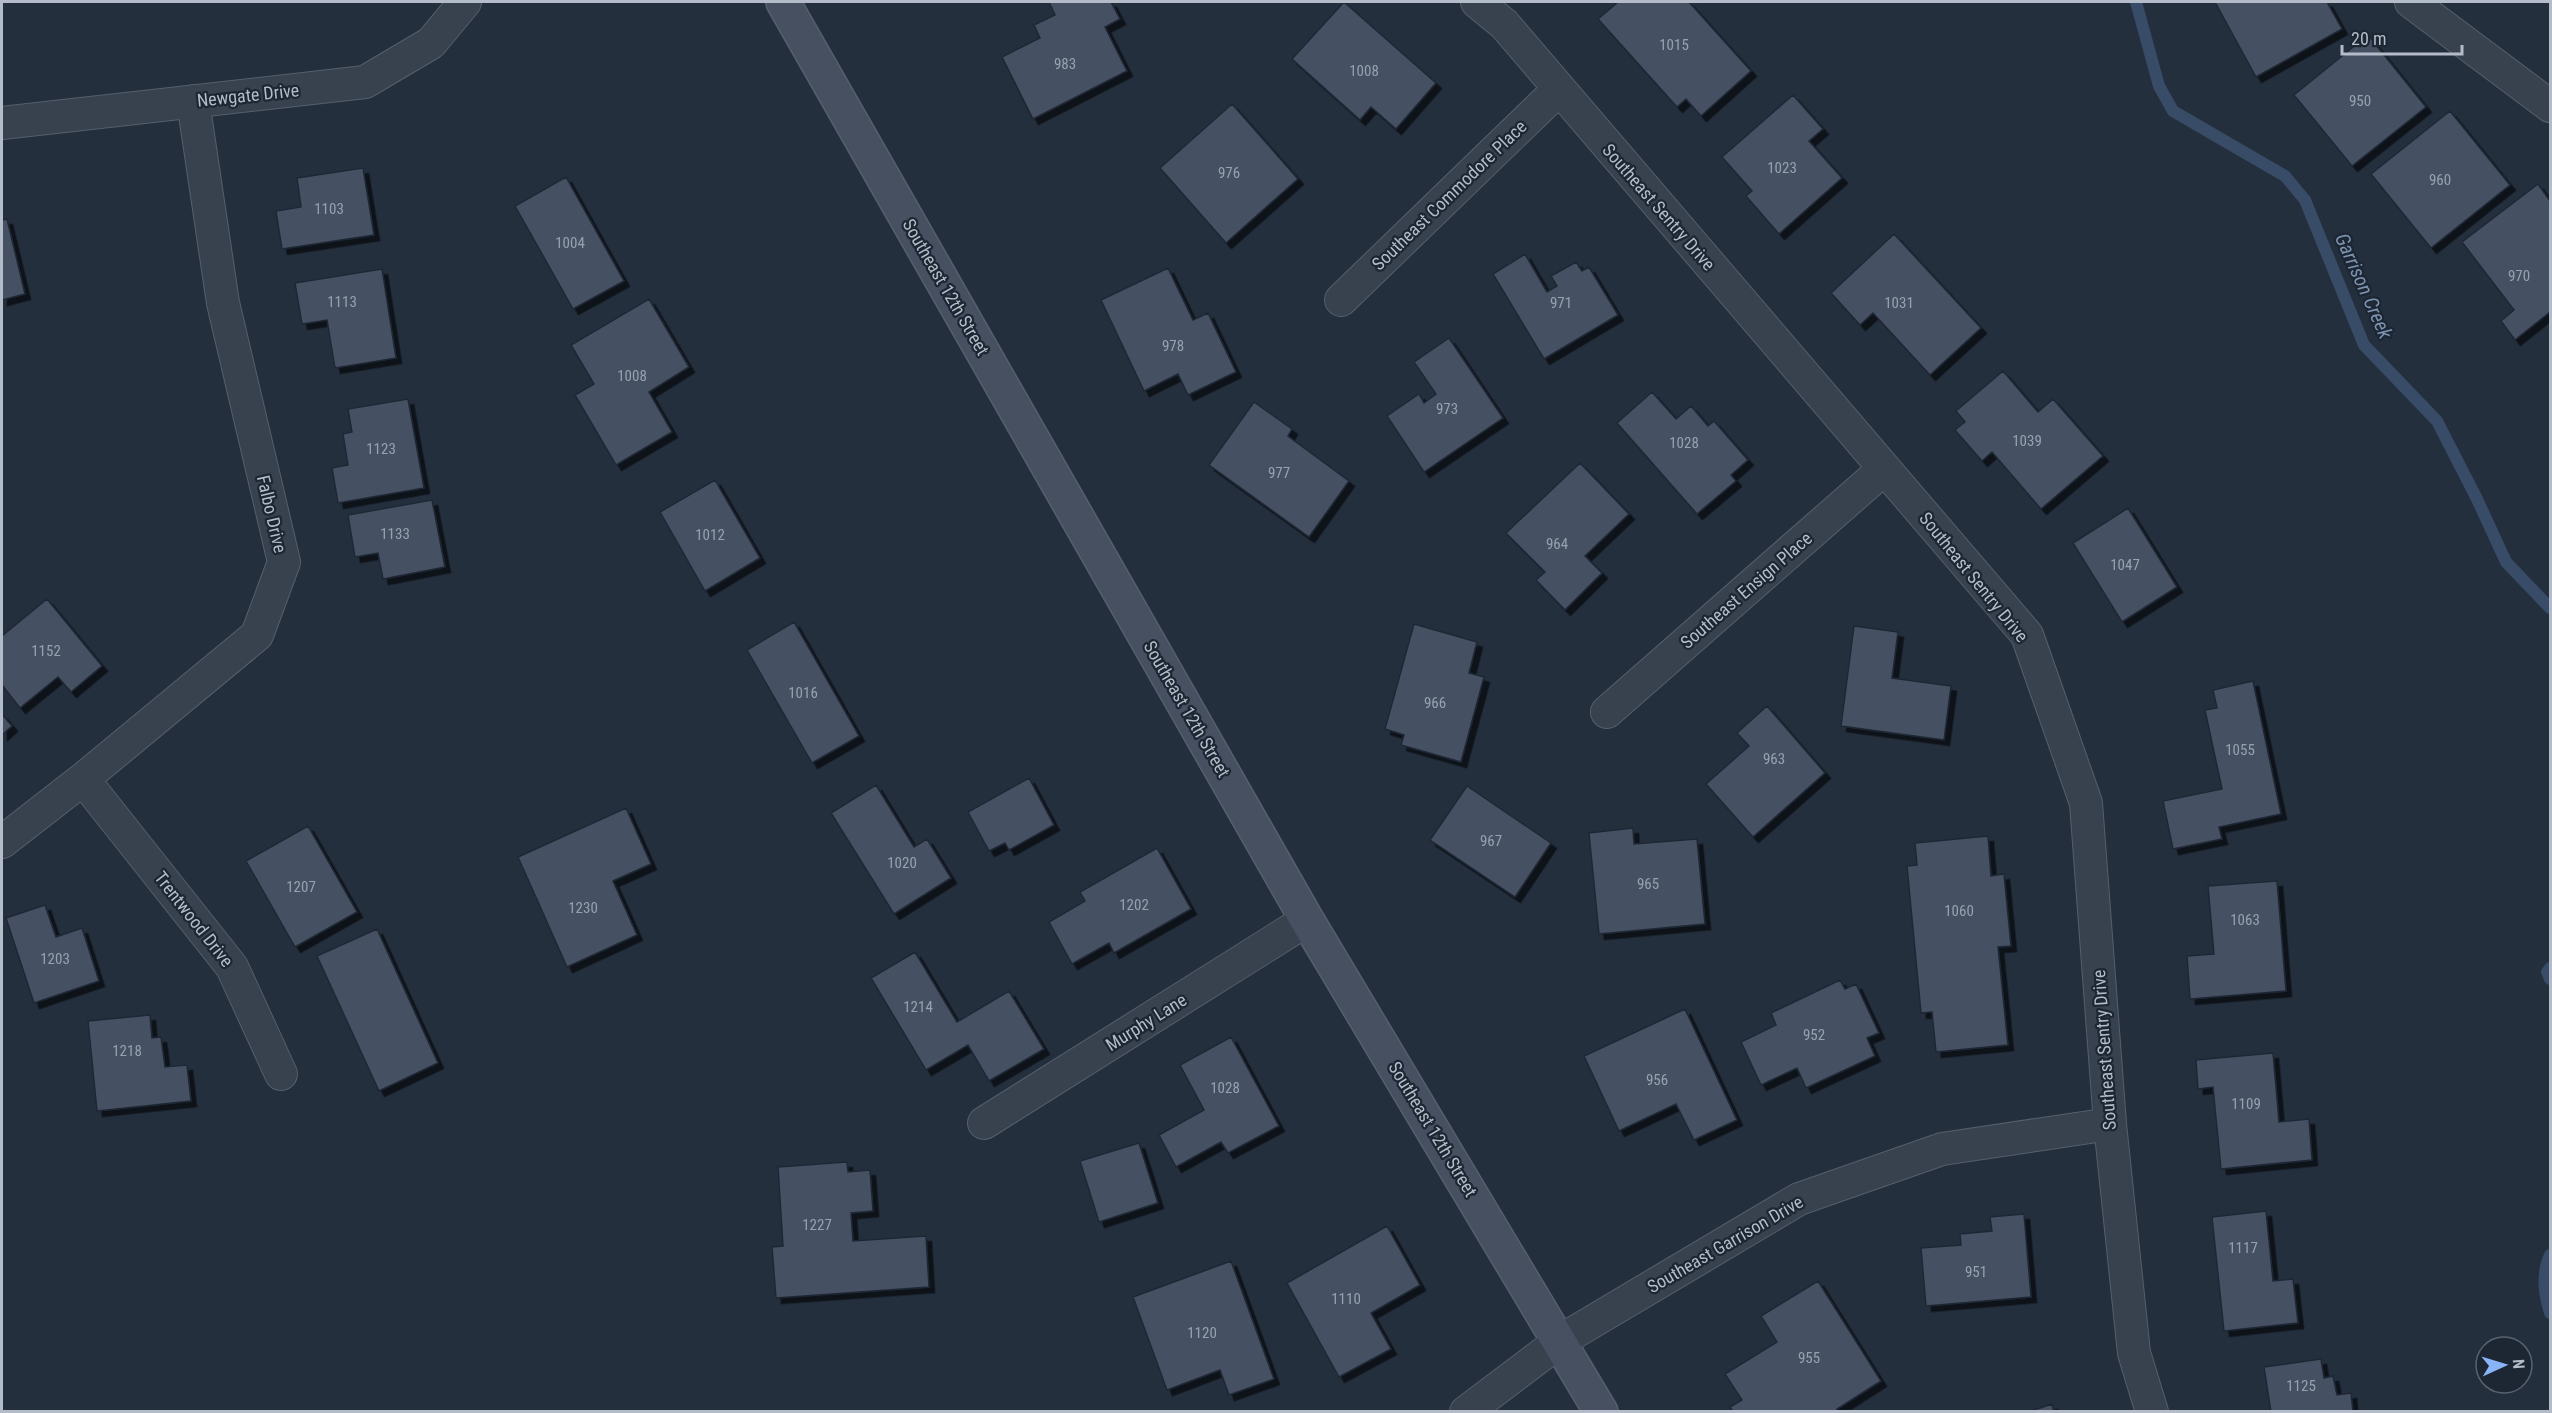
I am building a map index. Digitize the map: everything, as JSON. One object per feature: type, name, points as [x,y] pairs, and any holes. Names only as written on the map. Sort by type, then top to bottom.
[{"type":"main road","name":"Southeast 12th Street","points":[[783,2],[1307,920],[1560,1341],[1600,1412]]},
{"type":"street","name":"Newgate Drive","points":[[2,123],[365,82],[431,43],[465,2]]},
{"type":"street","name":"Southeast Sentry Drive","points":[[1477,2],[1504,24],[1557,90],[2027,635],[2086,803],[2110,1124],[2134,1353],[2152,1412]]},
{"type":"street","points":[[2411,2],[2550,106]]},
{"type":"street","name":"Southeast Commodore Place","points":[[1341,300],[1557,90]]},
{"type":"street","name":"Falbo Drive","points":[[2,842],[257,635],[284,562],[224,303],[193,101]]},
{"type":"street","name":"Southeast Ensign Place","points":[[1607,712],[1884,469]]},
{"type":"street","name":"Trentwood Drive","points":[[82,779],[232,967],[281,1074]]},
{"type":"street","name":"Murphy Lane","points":[[984,1123],[1307,920]]},
{"type":"street","name":"Southeast Garrison Drive","points":[[1466,1412],[1560,1341],[1799,1198],[1942,1149],[2110,1124]]},
{"type":"building","points":[[1049,2],[1111,2],[1120,19],[1105,27],[1127,71],[1033,119],[1002,57],[1040,38],[1034,25],[1055,15]]},
{"type":"building","points":[[1344,2],[1436,83],[1396,129],[1371,107],[1360,120],[1292,59]]},
{"type":"building","points":[[1618,2],[1689,2],[1751,71],[1701,116],[1686,99],[1677,107],[1598,19]]},
{"type":"building","points":[[2215,2],[2327,2],[2342,29],[2256,77]]},
{"type":"building","points":[[2368,35],[2426,107],[2352,166],[2294,95]]},
{"type":"building","points":[[1793,95],[1823,129],[1809,141],[1842,178],[1779,234],[1746,196],[1752,191],[1722,157]]},
{"type":"building","points":[[1232,104],[1298,179],[1226,243],[1160,168]]},
{"type":"building","points":[[2450,111],[2510,185],[2431,248],[2371,174]]},
{"type":"building","points":[[363,168],[374,235],[282,249],[276,211],[301,207],[297,178]]},
{"type":"building","points":[[566,177],[624,281],[573,309],[515,206]]},
{"type":"building","points":[[2538,184],[2550,201],[2550,312],[2515,340],[2501,321],[2514,310],[2462,242]]},
{"type":"building","points":[[7,219],[25,294],[2,300],[2,220]]},
{"type":"building","points":[[1894,234],[1981,328],[1930,375],[1873,313],[1860,325],[1831,293]]},
{"type":"building","points":[[1525,254],[1547,292],[1557,286],[1551,276],[1576,262],[1582,271],[1589,267],[1618,315],[1544,359],[1493,274]]},
{"type":"building","points":[[1168,268],[1193,320],[1208,313],[1236,372],[1188,395],[1178,374],[1144,391],[1101,300]]},
{"type":"building","points":[[382,269],[396,358],[335,368],[327,320],[302,324],[295,283]]},
{"type":"building","points":[[649,299],[689,367],[649,392],[672,432],[616,465],[575,395],[594,384],[571,345]]},
{"type":"building","points":[[1449,338],[1503,418],[1424,472],[1387,416],[1419,394],[1424,403],[1436,394],[1414,362]]},
{"type":"building","points":[[2003,371],[2038,412],[2053,399],[2103,456],[2041,509],[1992,452],[1982,461],[1955,430],[1965,422],[1956,411]]},
{"type":"building","points":[[1652,392],[1676,419],[1691,406],[1708,426],[1714,421],[1748,460],[1731,475],[1736,481],[1697,514],[1617,423]]},
{"type":"building","points":[[408,399],[424,488],[338,503],[332,468],[348,465],[343,434],[352,432],[348,409]]},
{"type":"building","points":[[1254,402],[1292,429],[1288,436],[1349,481],[1309,537],[1209,465]]},
{"type":"building","points":[[1580,463],[1629,514],[1585,556],[1602,573],[1565,610],[1536,580],[1545,572],[1506,533]]},
{"type":"building","points":[[715,480],[760,558],[705,591],[660,512]]},
{"type":"building","points":[[432,500],[445,567],[383,579],[378,553],[355,557],[348,515]]},
{"type":"building","points":[[2128,508],[2177,587],[2122,622],[2073,543]]},
{"type":"building","points":[[47,599],[102,666],[71,692],[58,677],[20,708],[2,685],[2,636]]},
{"type":"building","points":[[794,622],[859,736],[812,763],[747,650]]},
{"type":"building","points":[[1414,624],[1477,642],[1469,673],[1484,677],[1461,762],[1401,745],[1404,735],[1385,729]]},
{"type":"building","points":[[1854,626],[1898,632],[1892,678],[1951,686],[1944,740],[1841,726]]},
{"type":"building","points":[[2253,681],[2281,814],[2219,827],[2222,839],[2173,849],[2163,801],[2222,789],[2205,710],[2217,708],[2213,690]]},
{"type":"building","points":[[1767,706],[1825,773],[1753,837],[1706,784],[1749,746],[1737,733]]},
{"type":"building","points":[[2,714],[12,726],[2,735]]},
{"type":"building","points":[[1029,778],[1054,825],[1009,850],[1005,843],[989,851],[968,812]]},
{"type":"building","points":[[876,785],[914,847],[927,839],[951,878],[894,914],[831,813]]},
{"type":"building","points":[[1467,786],[1551,843],[1515,897],[1430,840]]},
{"type":"building","points":[[626,808],[651,864],[613,881],[637,935],[567,967],[518,857]]},
{"type":"building","points":[[308,826],[357,912],[295,947],[246,861]]},
{"type":"building","points":[[1633,828],[1634,844],[1697,839],[1705,924],[1599,934],[1589,833]]},
{"type":"building","points":[[1988,836],[1991,876],[2004,874],[2011,946],[1998,947],[2008,1045],[1936,1052],[1932,1012],[1921,1013],[1907,866],[1917,865],[1915,843]]},
{"type":"building","points":[[1157,848],[1191,909],[1114,953],[1109,943],[1072,964],[1049,922],[1085,901],[1080,892]]},
{"type":"building","points":[[2277,881],[2286,991],[2190,999],[2187,956],[2214,954],[2208,886]]},
{"type":"building","points":[[45,905],[56,937],[82,928],[99,981],[34,1003],[6,918]]},
{"type":"building","points":[[377,929],[438,1063],[379,1091],[317,956]]},
{"type":"building","points":[[915,952],[957,1022],[1009,991],[1044,1049],[989,1081],[968,1045],[926,1070],[871,978]]},
{"type":"building","points":[[1840,980],[1845,989],[1856,984],[1879,1033],[1867,1038],[1875,1056],[1806,1088],[1797,1068],[1761,1085],[1741,1042],[1776,1025],[1771,1013]]},
{"type":"building","points":[[1685,1009],[1737,1120],[1694,1140],[1676,1104],[1619,1131],[1584,1056]]},
{"type":"building","points":[[150,1015],[152,1038],[161,1037],[165,1067],[187,1065],[191,1101],[97,1111],[88,1021]]},
{"type":"building","points":[[1231,1037],[1279,1126],[1228,1153],[1221,1142],[1176,1167],[1159,1135],[1204,1110],[1180,1065]]},
{"type":"building","points":[[2273,1053],[2279,1122],[2309,1119],[2312,1160],[2221,1169],[2213,1087],[2198,1089],[2196,1060]]},
{"type":"building","points":[[1139,1143],[1158,1203],[1099,1222],[1080,1161]]},
{"type":"building","points":[[847,1162],[848,1172],[870,1170],[873,1211],[851,1213],[853,1241],[926,1236],[929,1287],[776,1298],[772,1247],[783,1246],[778,1167]]},
{"type":"building","points":[[2266,1211],[2273,1281],[2293,1279],[2298,1323],[2224,1331],[2212,1217]]},
{"type":"building","points":[[2024,1214],[2031,1297],[1926,1306],[1921,1248],[1961,1245],[1960,1234],[1992,1231],[1990,1217]]},
{"type":"building","points":[[1387,1226],[1420,1285],[1371,1313],[1391,1349],[1339,1377],[1287,1283]]},
{"type":"building","points":[[1231,1261],[1274,1379],[1229,1395],[1220,1370],[1167,1390],[1133,1297]]},
{"type":"building","points":[[1818,1281],[1881,1381],[1837,1409],[1838,1412],[1733,1412],[1730,1407],[1742,1400],[1725,1374],[1777,1342],[1761,1316]]},
{"type":"building","points":[[2321,1359],[2324,1378],[2333,1376],[2337,1395],[2351,1393],[2353,1412],[2271,1412],[2264,1367]]},
{"type":"building","points":[[2052,1404],[2054,1412],[2028,1412]]},
{"type":"waterway","name":"Garrison Creek","points":[[2136,2],[2159,86],[2173,111],[2285,176],[2305,200],[2364,345],[2437,421],[2506,562],[2550,608]]},
{"type":"waterway","name":"Garrison Creek","points":[[2550,968],[2547,972],[2550,979]]},
{"type":"waterway","name":"Garrison Creek","points":[[2550,1255],[2545,1269],[2544,1284],[2550,1313]]}]
